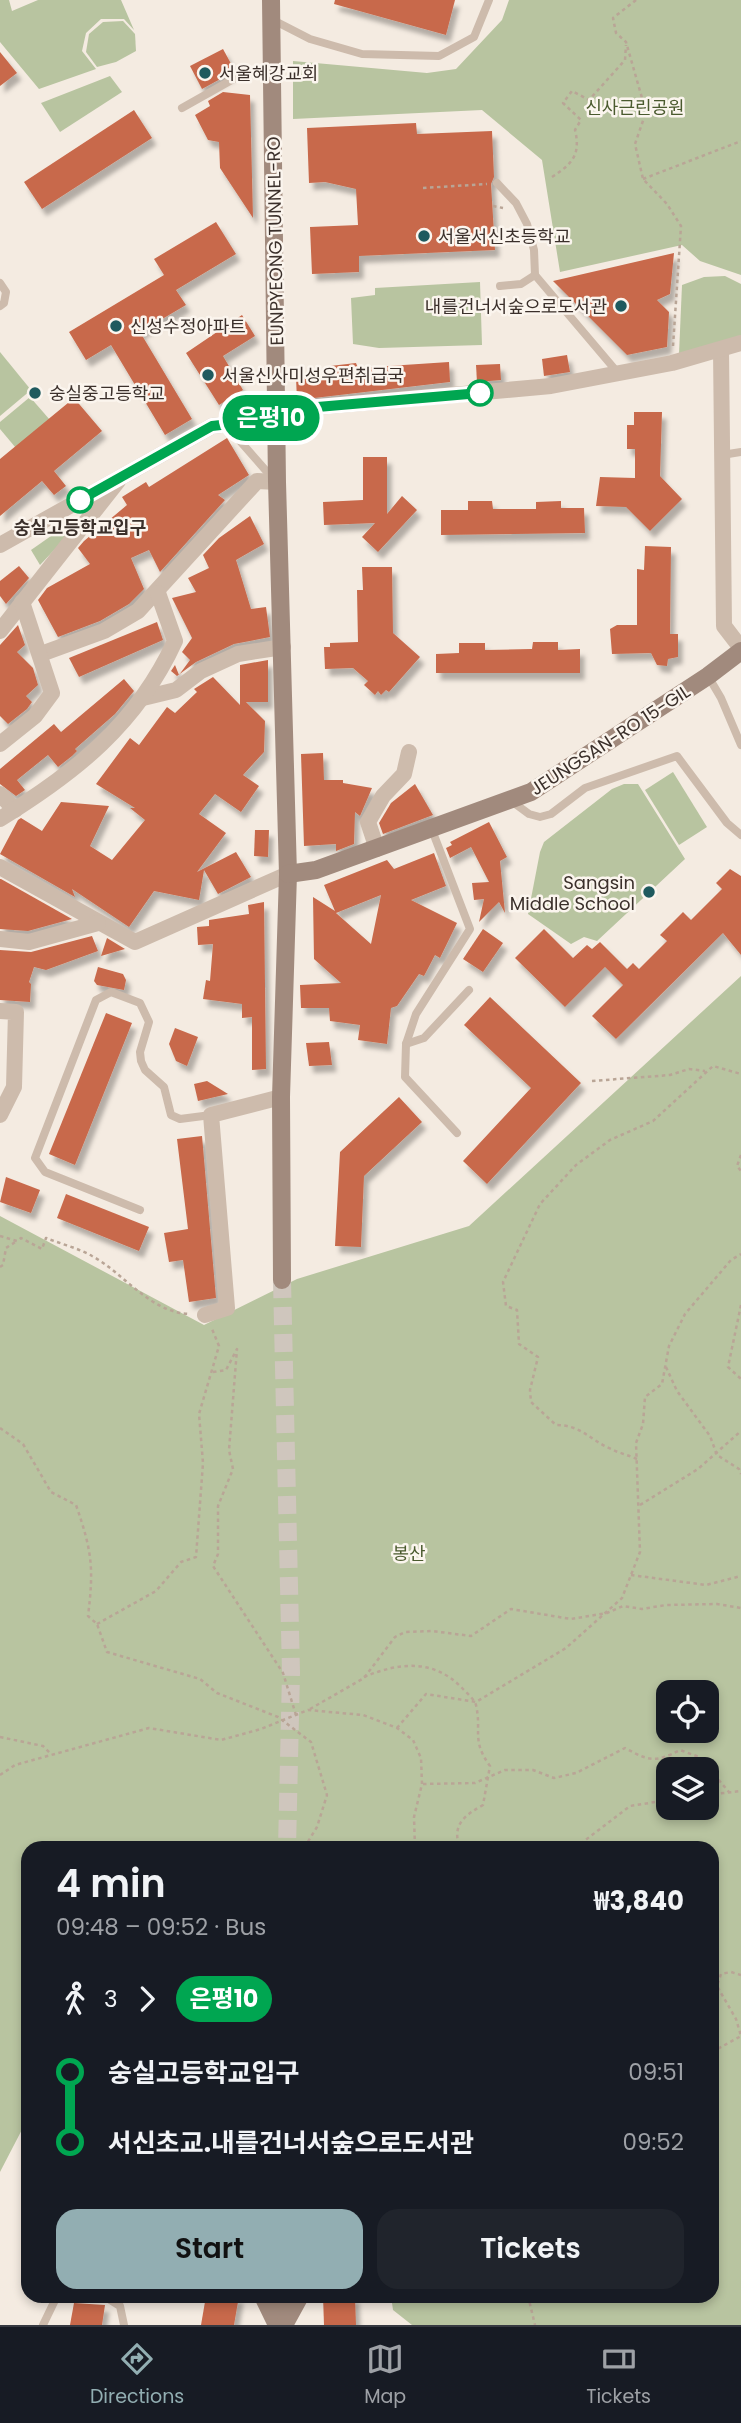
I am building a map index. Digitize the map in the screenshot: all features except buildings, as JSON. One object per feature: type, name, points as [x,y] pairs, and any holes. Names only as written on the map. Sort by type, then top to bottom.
[{"type":"main road","name":"EUNPYEONG TUNNEL-RO","points":[[271,0],[277,482],[288,874],[281,1097],[282,1280]]},
{"type":"main road","name":"JEUNGSAN-RO 15-GIL","points":[[288,874],[316,870],[432,830],[530,792],[708,676],[741,650]]},
{"type":"main road","points":[[267,2303],[280,2325]]},
{"type":"main road","points":[[280,2303],[280,2325]]},
{"type":"main road","points":[[280,2325],[295,2303]]},
{"type":"street","points":[[0,545],[212,426],[276,416],[306,408],[517,391],[672,363],[741,343]]},
{"type":"street","name":"JEUNGSAN-RO 15-GIL","points":[[721,349],[724,626],[741,650]]},
{"type":"street","points":[[0,631],[122,476]]},
{"type":"street","points":[[41,654],[104,631],[138,611],[158,593],[257,481],[277,482]]},
{"type":"street","points":[[0,819],[74,770],[144,698],[175,641],[158,593]]},
{"type":"street","points":[[0,744],[35,716],[52,693],[22,602]]},
{"type":"street","points":[[144,698],[176,690],[201,671],[238,654],[283,647]]},
{"type":"street","points":[[377,849],[368,822],[383,796],[404,774],[409,752]]},
{"type":"street","points":[[0,794],[15,810]]},
{"type":"street","points":[[0,867],[135,942],[288,874]]},
{"type":"street","points":[[0,939],[29,942],[98,923]]},
{"type":"street","points":[[0,1011],[16,1012],[14,1087],[0,1115]]},
{"type":"street","points":[[205,1315],[227,1308],[211,1115],[281,1097]]},
{"type":"lane","points":[[273,20],[310,39],[362,54],[439,57],[474,37],[489,0]]},
{"type":"lane","points":[[182,108],[244,74]]},
{"type":"lane","points":[[497,183],[516,203],[527,224],[534,250],[535,275],[619,374]]},
{"type":"lane","points":[[500,286],[522,284],[535,275]]},
{"type":"lane","points":[[0,283],[6,292],[4,303],[0,306]]},
{"type":"lane","points":[[224,424],[236,433],[258,465],[277,482]]},
{"type":"lane","points":[[722,455],[741,452]]},
{"type":"lane","points":[[708,676],[721,698],[741,746]]},
{"type":"lane","points":[[510,800],[528,814],[540,817],[551,814],[585,788],[677,756],[727,823],[741,835]]},
{"type":"lane","points":[[432,830],[470,929],[416,1014],[406,1044],[405,1077],[457,1133]]},
{"type":"lane","points":[[406,1044],[424,1038],[469,990]]},
{"type":"lane","points":[[140,1210],[45,1172],[35,1158],[96,1000],[111,992],[140,1003],[149,1022],[140,1052],[141,1061],[145,1070],[164,1087],[171,1115],[180,1119],[211,1115]]},
{"type":"lane","points":[[43,2325],[54,2303]]},
{"type":"lane","points":[[115,2303],[120,2306],[124,2325]]},
{"type":"path","points":[[636,0],[614,18],[617,33],[626,42],[646,112],[635,144],[643,179],[667,204],[681,226],[672,363]]},
{"type":"path","points":[[552,177],[573,163],[579,145],[575,130],[581,120],[563,103],[572,91],[589,100],[625,60],[626,42]]},
{"type":"path","points":[[643,179],[741,141]]},
{"type":"path","points":[[423,188],[497,183]]},
{"type":"path","points":[[637,1459],[609,1448],[588,1433],[570,1425],[556,1425],[531,1402],[530,1390],[538,1357],[519,1344],[516,1311],[506,1306],[503,1282],[540,1204],[576,1165],[610,1140],[653,1121],[713,1066],[741,1074]]},
{"type":"path","points":[[592,1080],[670,1075],[689,1069],[705,1071]]},
{"type":"path","points":[[741,1155],[737,1166],[741,1171]]},
{"type":"path","points":[[0,1236],[17,1241]]},
{"type":"path","points":[[0,1267],[3,1265],[6,1248],[21,1238],[42,1249],[46,1238],[94,1256],[134,1289],[180,1314],[205,1315],[219,1346],[199,1413],[204,1463],[196,1558],[181,1562],[156,1591],[97,1624]]},
{"type":"path","points":[[364,1678],[395,1637],[405,1632],[432,1631],[471,1636],[511,1609],[571,1619],[607,1613],[622,1598],[640,1552],[636,1443],[643,1424],[645,1397],[662,1384],[669,1346],[685,1314],[731,1260],[741,1254]]},
{"type":"path","points":[[741,1305],[728,1367],[741,1379]]},
{"type":"path","points":[[213,1372],[226,1370],[237,1349],[229,1450],[233,1469],[218,1506],[218,1554],[214,1566],[283,1673],[297,1716]]},
{"type":"path","points":[[666,1367],[677,1391],[709,1436],[716,1453],[741,1474]]},
{"type":"path","points":[[0,1428],[23,1444],[51,1492],[76,1505],[90,1544],[94,1574],[88,1616],[97,1624],[107,1652],[200,1679],[217,1693],[284,1721],[311,1742],[327,1795],[317,1827],[308,1841]]},
{"type":"path","points":[[639,1506],[698,1469],[741,1431]]},
{"type":"path","points":[[631,1574],[706,1585],[741,1576]]},
{"type":"path","points":[[397,1728],[426,1694],[474,1701],[566,1648],[586,1627],[623,1606],[642,1609],[666,1605],[717,1604],[741,1608]]},
{"type":"path","points":[[0,1775],[15,1765],[149,1728],[221,1740],[297,1716],[382,1670],[424,1664],[451,1676],[474,1701],[478,1749],[490,1766],[484,1805],[462,1818],[457,1829],[459,1841]]},
{"type":"path","points":[[308,1710],[363,1715],[397,1728],[413,1740],[421,1758],[422,1784],[414,1817],[415,1841]]},
{"type":"path","points":[[0,1737],[43,1746],[51,1755]]},
{"type":"path","points":[[422,1784],[475,1783],[505,1770],[533,1770],[554,1779],[576,1773],[625,1748],[641,1757],[660,1760],[680,1750],[699,1757],[729,1792]]},
{"type":"path","points":[[719,1793],[741,1791]]},
{"type":"path","points":[[584,1841],[630,1806],[656,1802]]},
{"type":"path","points":[[719,1980],[721,1974],[731,1972],[741,1975]]},
{"type":"path","points":[[719,1990],[736,2020],[741,2036],[719,2048]]},
{"type":"path","points":[[530,2303],[535,2325]]},
{"type":"path","points":[[535,2319],[541,2325]]},
{"type":"green space","points":[[0,0],[9,0],[12,11],[38,0],[121,0],[134,30],[124,19],[101,19],[86,33],[82,51],[96,69],[39,89],[0,42]]},
{"type":"green space","name":"신사근린공원","points":[[509,0],[741,0],[741,275],[700,261],[682,245],[560,272],[542,160],[482,110],[293,119],[293,61],[427,73],[456,69],[502,20]]},
{"type":"green space","points":[[123,21],[135,34],[136,51],[116,62],[97,67],[86,52],[89,34],[103,22]]},
{"type":"green space","points":[[110,76],[122,92],[60,132],[41,103]]},
{"type":"green space","points":[[725,276],[741,284],[741,336],[679,354],[682,285],[704,277]]},
{"type":"green space","points":[[480,282],[482,345],[379,348],[353,344],[351,298],[375,295],[375,288]]},
{"type":"green space","points":[[0,352],[31,390],[0,416]]},
{"type":"green space","points":[[30,397],[70,443],[36,472],[0,429],[0,422]]},
{"type":"green space","points":[[74,520],[76,527],[40,565],[31,550]]},
{"type":"green space","points":[[673,772],[707,827],[679,845],[645,790]]},
{"type":"green space","points":[[624,784],[638,784],[685,859],[597,941],[584,937],[571,944],[528,914],[540,852],[544,842],[612,789]]},
{"type":"green space","name":"봉산","points":[[741,976],[741,2325],[412,2325],[393,2310],[392,2303],[719,2303],[719,1841],[21,1841],[21,2132],[0,2172],[0,1216],[204,1325],[297,1279],[469,1226]]},
{"type":"tunnel","points":[[282,1280],[291,1673],[287,1841]]},
{"type":"bus line","name":"은평10","points":[[80,500],[212,426],[256,421],[306,408],[480,393]]},
{"type":"place","name":"서울혜강교회","points":[[205,73]]},
{"type":"place","name":"서울서신초등학교","points":[[424,236]]},
{"type":"place","name":"내를건너서숲으로도서관","points":[[621,306]]},
{"type":"place","name":"신성수정아파트","points":[[116,326]]},
{"type":"place","name":"서울신사미성우편취급국","points":[[208,375]]},
{"type":"place","name":"숭실중고등학교","points":[[35,393]]},
{"type":"place","name":"숭실고등학교입구","points":[[80,500]]},
{"type":"place","name":"Sangsin Middle School","points":[[649,892]]}]
